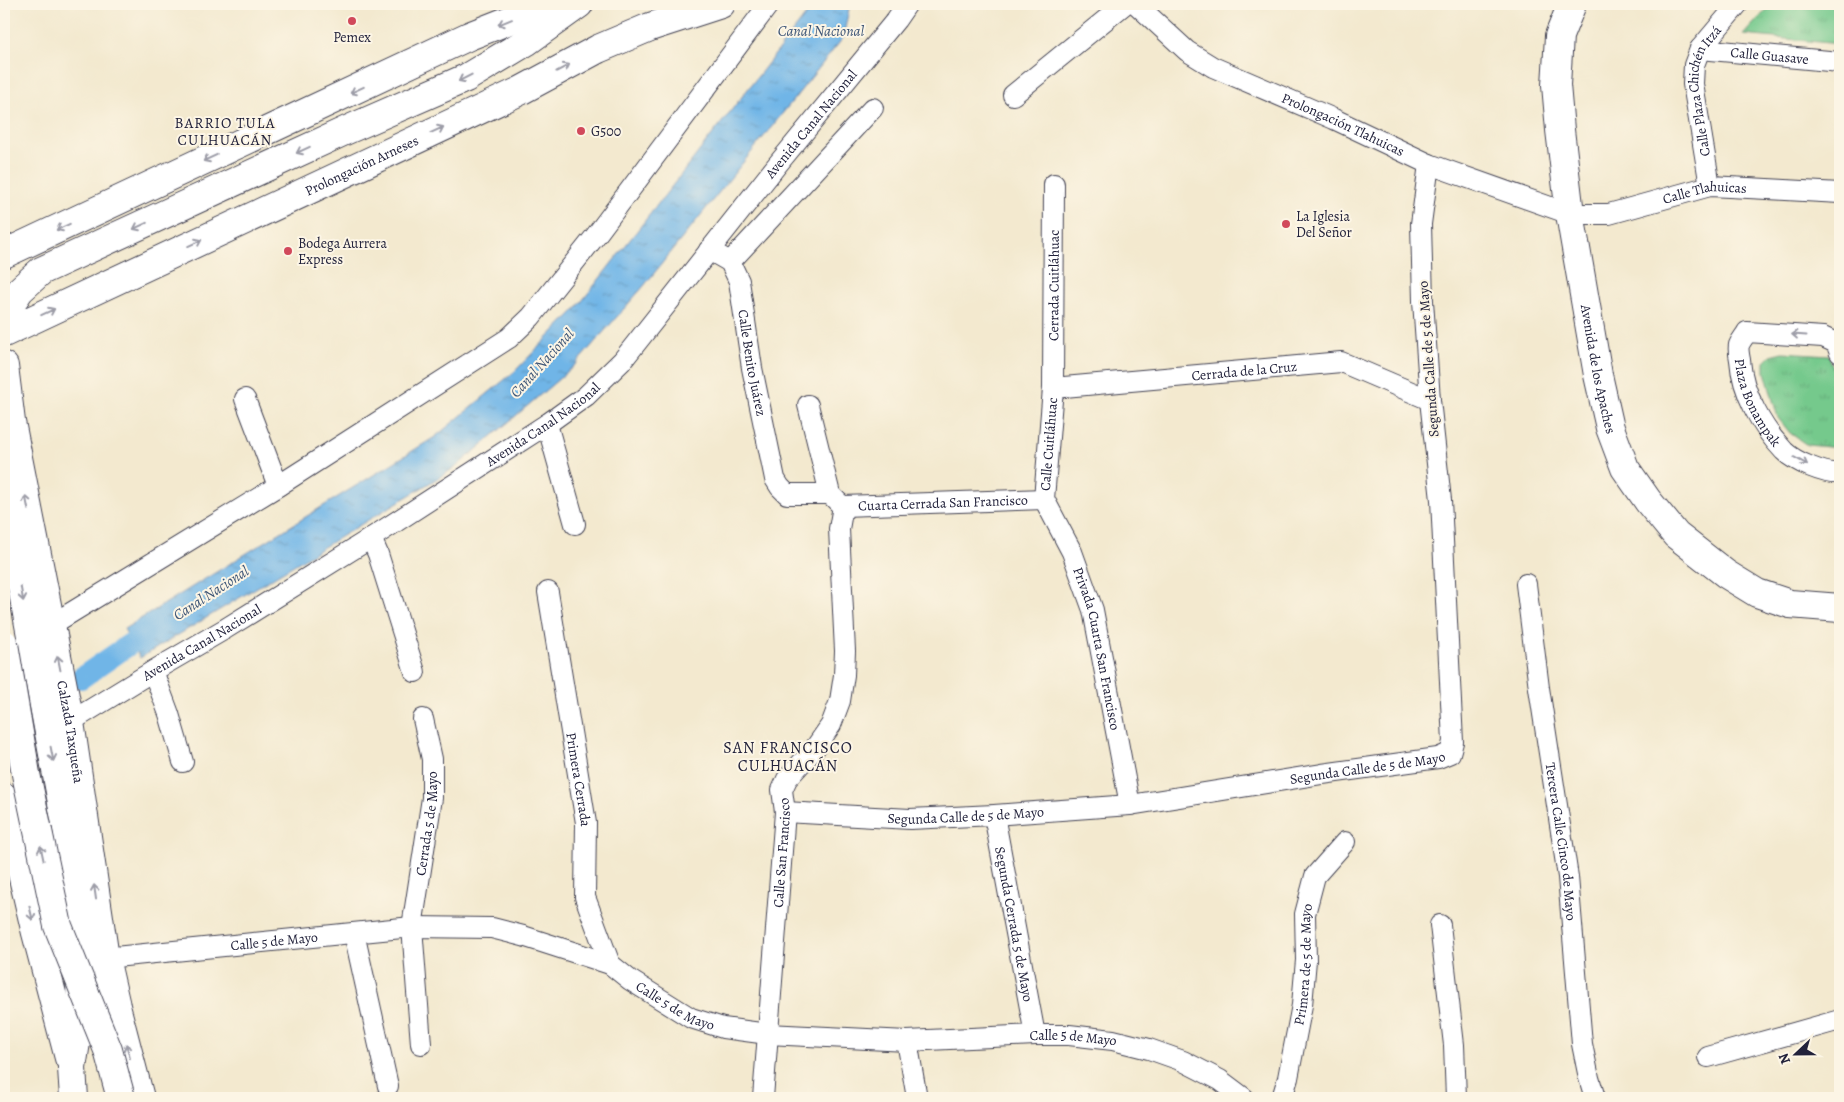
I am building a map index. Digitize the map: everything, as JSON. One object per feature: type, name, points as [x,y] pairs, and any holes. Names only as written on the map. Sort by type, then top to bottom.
[{"type":"main road","points":[[4,254],[469,36],[550,4]]},
{"type":"main road","points":[[4,314],[20,290],[41,271],[466,78],[526,42],[579,4]]},
{"type":"main road","name":"Prolongación Arneses","points":[[4,333],[520,91],[598,49],[650,27],[721,4]]},
{"type":"main road","name":"Avenida de los Apaches","points":[[1572,4],[1558,36],[1556,85],[1570,214],[1589,327],[1610,428],[1626,468],[1648,501],[1676,535],[1726,574],[1757,593],[1790,604],[1840,608]]},
{"type":"main road","name":"Calzada Taxqueña","points":[[4,366],[11,422],[4,492],[73,862],[81,927],[80,1016],[72,1068]]},
{"type":"main road","name":"Calzada Taxqueña","points":[[8,446],[51,625],[70,722],[105,958],[140,1098]]},
{"type":"main road","points":[[4,644],[26,774],[58,926],[108,1050],[121,1098]]},
{"type":"main road","name":"Calzada Taxqueña","points":[[4,798],[36,933],[72,1068],[74,1098]]},
{"type":"street","points":[[51,625],[278,486],[509,338],[531,317],[597,234],[769,4]]},
{"type":"street","name":"Avenida Canal Nacional","points":[[70,722],[371,538],[547,424],[586,396],[622,361],[709,250],[896,20],[906,4]]},
{"type":"street","points":[[1013,95],[1125,4]]},
{"type":"street","name":"Prolongación Tlahuicas","points":[[1136,4],[1187,51],[1213,67],[1334,119],[1429,164],[1570,214]]},
{"type":"street","name":"Calle Plaza Chichén Itzá","points":[[1710,186],[1693,84],[1694,65],[1700,49],[1738,4]]},
{"type":"street","name":"Calle Guasave","points":[[1700,49],[1840,62]]},
{"type":"street","points":[[709,250],[730,262],[873,108]]},
{"type":"street","name":"Segunda Calle de 5 de Mayo","points":[[785,812],[910,819],[1130,805],[1322,774],[1438,758],[1450,753],[1453,742],[1441,500],[1430,400],[1423,301],[1421,224],[1429,164]]},
{"type":"street","name":"Cerrada Cuitláhuac","points":[[1053,388],[1054,184]]},
{"type":"street","name":"Calle Tlahuicas","points":[[1570,214],[1609,214],[1710,186],[1840,192]]},
{"type":"street","name":"Calle Benito Juárez","points":[[730,262],[739,281],[752,368],[775,479],[780,487]]},
{"type":"street","name":"Plaza Bonampak","points":[[1840,353],[1836,343],[1823,337],[1813,336],[1747,332],[1739,346],[1740,367],[1748,396],[1760,419],[1785,452],[1813,468],[1836,473],[1840,472]]},
{"type":"street","name":"Cerrada de la Cruz","points":[[1053,388],[1341,362],[1430,400]]},
{"type":"street","name":"Calle Cuitláhuac","points":[[1044,499],[1053,388]]},
{"type":"street","points":[[245,399],[278,486]]},
{"type":"street","points":[[808,405],[836,500]]},
{"type":"street","points":[[547,424],[575,524]]},
{"type":"street","name":"Cuarta Cerrada San Francisco","points":[[780,487],[787,494],[836,500],[1044,499]]},
{"type":"street","name":"Privada Cuarta San Francisco","points":[[1044,499],[1072,552],[1093,610],[1130,805]]},
{"type":"street","name":"Calle San Francisco","points":[[763,1098],[785,812],[782,790],[787,779],[815,748],[831,725],[840,701],[843,684],[845,651],[836,500]]},
{"type":"street","points":[[371,538],[378,554],[415,672]]},
{"type":"street","name":"Tercera Calle Cinco de Mayo","points":[[1526,584],[1568,877],[1582,1044],[1595,1098]]},
{"type":"street","name":"Primera Cerrada","points":[[548,592],[586,823],[585,897],[610,964]]},
{"type":"street","points":[[153,670],[169,714],[183,762]]},
{"type":"street","name":"Cerrada 5 de Mayo","points":[[421,1044],[412,927],[432,798],[432,759],[423,719]]},
{"type":"street","name":"Segunda Cerrada 5 de Mayo","points":[[994,815],[1034,1035]]},
{"type":"street","name":"Primera de 5 de Mayo","points":[[1282,1098],[1288,1078],[1302,1005],[1306,960],[1305,914],[1315,876],[1345,842]]},
{"type":"street","points":[[1440,925],[1454,1045],[1456,1098]]},
{"type":"street","name":"Calle 5 de Mayo","points":[[105,958],[412,927],[492,928],[610,964],[630,980],[691,1018],[723,1028],[768,1034],[907,1041],[1034,1035],[1069,1035],[1112,1040],[1149,1049],[1182,1061],[1220,1080],[1244,1098]]},
{"type":"street","points":[[354,933],[388,1086]]},
{"type":"street","points":[[1708,1057],[1840,1021]]},
{"type":"street","points":[[907,1041],[917,1098]]},
{"type":"green space","points":[[1772,4],[1840,4],[1840,44],[1743,35]]},
{"type":"green space","points":[[1783,352],[1829,355],[1840,392],[1840,448],[1807,445],[1790,433],[1778,418],[1765,372],[1765,361],[1771,355]]},
{"type":"water","name":"Canal Nacional","points":[[827,4],[850,4],[843,38],[643,287],[574,366],[456,467],[140,658],[124,629],[435,437],[514,372],[575,310],[809,11]]},
{"type":"waterway","name":"Canal Nacional","points":[[81,678],[156,626]]},
{"type":"place","name":"Pemex","points":[[352,21]]},
{"type":"place","name":"G500","points":[[581,131]]},
{"type":"place","name":"La Iglesia Del Señor","points":[[1286,224]]},
{"type":"place","name":"Bodega Aurrera Express","points":[[288,251]]},
{"type":"district","name":"BARRIO TULA CULHUACÁN","points":[[225,132]]},
{"type":"district","name":"SAN FRANCISCO CULHUACÁN","points":[[788,756]]}]
